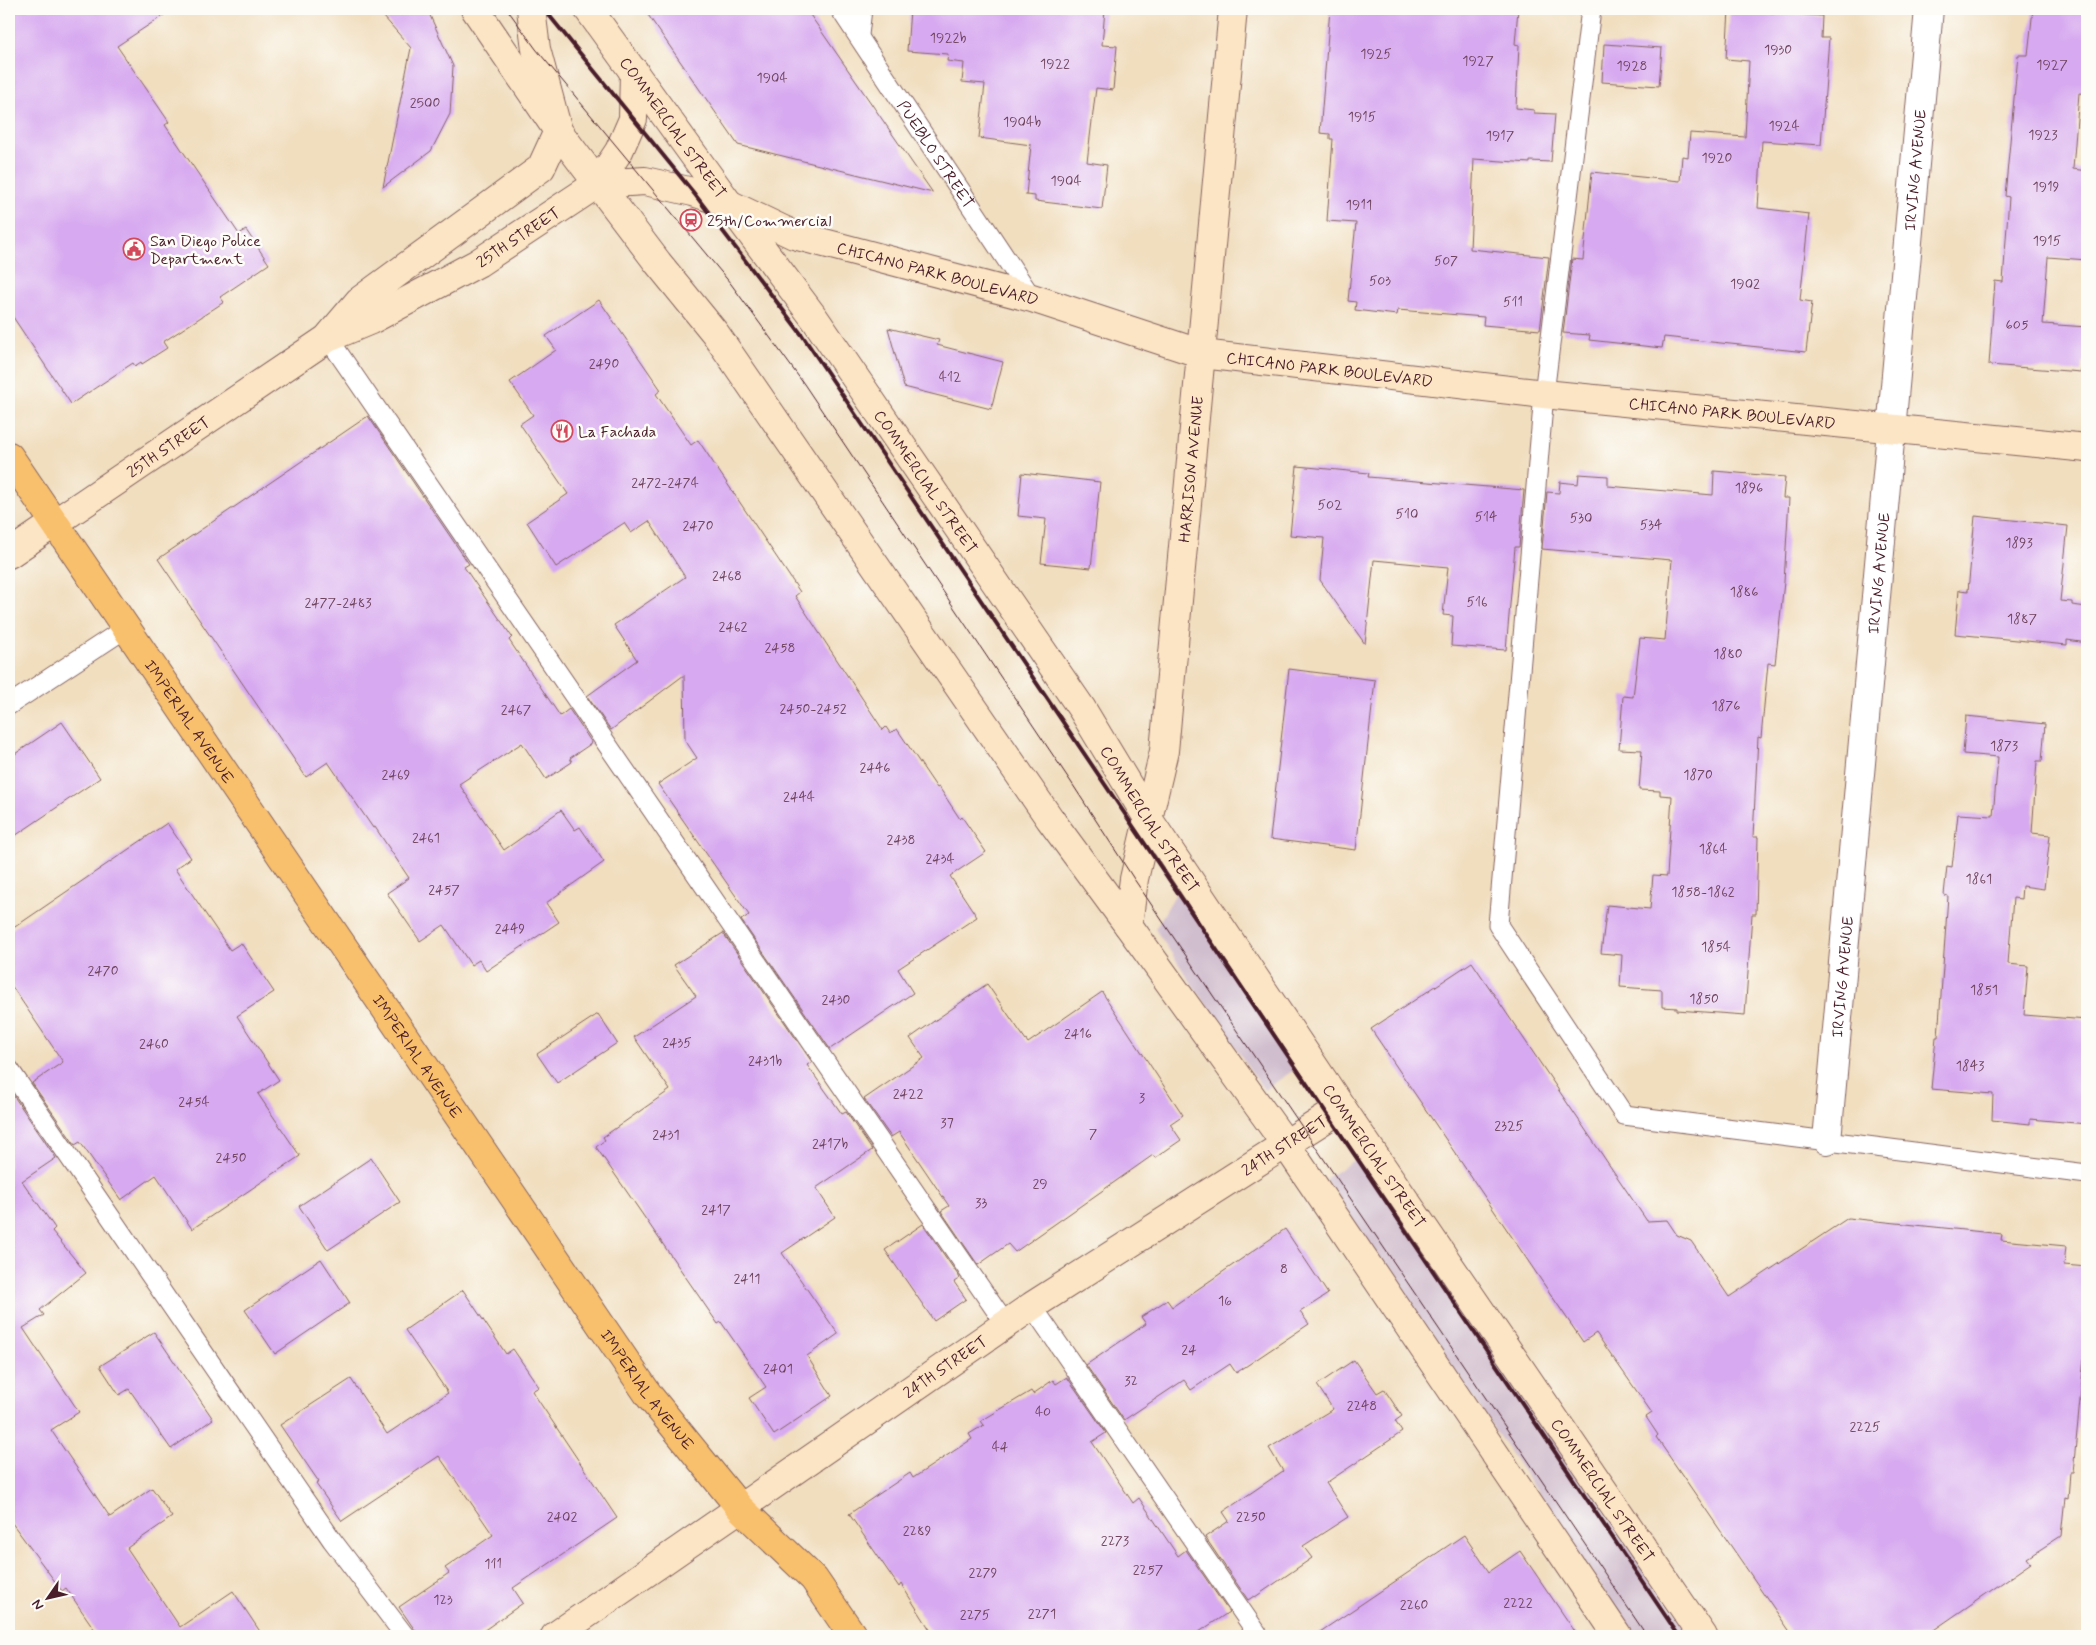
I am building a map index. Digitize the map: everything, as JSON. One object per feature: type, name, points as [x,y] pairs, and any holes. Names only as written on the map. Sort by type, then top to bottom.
[{"type":"main road","points":[[475,9],[558,131],[597,184],[715,333],[1050,819],[1287,1146],[1618,1636]]},
{"type":"main road","points":[[531,9],[536,49],[558,131]]},
{"type":"main road","name":"COMMERCIAL STREET","points":[[588,9],[728,204],[815,319],[1076,700],[1149,820],[1342,1108],[1703,1636]]},
{"type":"main road","name":"HARRISON AVENUE","points":[[1128,925],[1134,879],[1164,751],[1233,9]]},
{"type":"main road","name":"25TH STREET","points":[[9,554],[328,338],[371,320],[478,263],[597,184],[619,151],[633,119],[634,71]]},
{"type":"main road","name":"25TH STREET","points":[[328,338],[359,301],[540,168],[558,131]]},
{"type":"main road","name":"CHICANO PARK BOULEVARD","points":[[597,184],[645,181],[693,192],[728,204],[794,235],[1032,298],[1202,354],[1544,394],[1891,431],[2087,448]]},
{"type":"main road","name":"IMPERIAL AVENUE","points":[[9,456],[650,1398],[740,1508],[814,1579],[853,1636]]},
{"type":"main road","name":"24TH STREET","points":[[555,1636],[1032,1306],[1287,1146],[1342,1108]]},
{"type":"street","name":"IRVING AVENUE","points":[[1827,1140],[1929,9]]},
{"type":"lane","name":"PUEBLO STREET","points":[[840,9],[1032,298]]},
{"type":"lane","points":[[858,35],[862,9]]},
{"type":"lane","points":[[1591,9],[1544,394],[1498,925],[1624,1115],[2087,1174]]},
{"type":"lane","points":[[328,338],[1006,1325]]},
{"type":"lane","points":[[9,705],[126,628]]},
{"type":"lane","points":[[9,1069],[332,1540],[405,1636]]},
{"type":"lane","points":[[1032,1306],[1260,1636]]},
{"type":"shaded area","points":[[1181,885],[1303,1064],[1264,1090],[1155,929]]},
{"type":"shaded area","points":[[1365,1153],[1692,1636],[1634,1636],[1325,1179]]},
{"type":"building","name":"San Diego Police Department","points":[[9,9],[173,9],[117,46],[169,122],[165,125],[239,234],[246,230],[269,264],[220,297],[224,302],[163,342],[167,348],[142,364],[141,362],[135,366],[133,363],[71,404],[9,311]]},
{"type":"building","points":[[377,9],[427,9],[453,66],[450,114],[431,151],[383,187],[411,48]]},
{"type":"building","points":[[644,9],[806,9],[933,193],[738,145]]},
{"type":"building","points":[[910,9],[1105,9],[1102,45],[1117,46],[1113,90],[1096,88],[1087,162],[1107,165],[1102,209],[1035,201],[1035,196],[1026,195],[1031,145],[979,138],[985,84],[962,82],[964,63],[947,61],[948,54],[907,51]]},
{"type":"building","points":[[1330,9],[1518,9],[1515,44],[1519,45],[1516,108],[1534,110],[1534,113],[1555,114],[1551,162],[1530,161],[1530,163],[1474,159],[1470,249],[1549,257],[1540,330],[1483,325],[1484,317],[1398,310],[1397,315],[1355,310],[1356,302],[1348,301],[1356,223],[1327,221],[1333,139],[1330,139],[1330,134],[1320,133]]},
{"type":"building","points":[[2033,9],[2087,9],[2087,94],[2079,93],[2073,169],[2087,171],[2087,260],[2048,257],[2043,324],[2087,327],[2084,363],[2082,363],[2081,372],[1989,365],[1995,281],[2003,282],[2009,197],[2005,196],[2018,55],[2028,55]]},
{"type":"building","points":[[1729,10],[1822,16],[1821,38],[1829,38],[1821,145],[1762,141],[1758,208],[1809,214],[1800,300],[1812,302],[1806,352],[1664,337],[1662,348],[1589,340],[1590,335],[1563,333],[1572,259],[1583,260],[1592,172],[1680,181],[1682,156],[1688,157],[1690,133],[1745,137],[1749,61],[1726,59]]},
{"type":"building","points":[[1604,44],[1662,48],[1659,86],[1602,82]]},
{"type":"building","points":[[599,300],[661,390],[656,394],[691,445],[698,440],[800,592],[795,596],[883,730],[886,727],[890,733],[897,729],[937,788],[939,787],[960,819],[962,817],[986,852],[950,876],[977,917],[898,969],[913,993],[830,1049],[741,920],[749,915],[658,784],[697,758],[685,740],[684,675],[611,730],[587,696],[637,660],[614,625],[685,577],[649,521],[631,533],[624,523],[556,567],[527,522],[568,494],[520,424],[533,415],[510,382],[556,350],[546,336]]},
{"type":"building","points":[[888,328],[939,340],[937,345],[1003,362],[991,409],[904,387]]},
{"type":"building","points":[[368,416],[469,564],[464,567],[512,637],[509,640],[560,716],[569,709],[592,743],[570,758],[572,762],[546,779],[522,743],[459,784],[504,850],[561,810],[575,830],[580,827],[604,862],[546,903],[559,922],[486,971],[479,960],[471,965],[444,925],[420,941],[387,893],[409,878],[375,827],[373,828],[328,762],[306,777],[158,559]]},
{"type":"building","points":[[1297,466],[1369,473],[1368,477],[1524,490],[1519,547],[1515,547],[1506,650],[1451,646],[1453,616],[1443,615],[1448,567],[1374,560],[1365,644],[1320,580],[1324,538],[1290,535]]},
{"type":"building","points":[[1714,471],[1785,477],[1783,498],[1789,498],[1784,582],[1775,664],[1768,663],[1761,738],[1758,737],[1753,837],[1758,837],[1756,914],[1752,914],[1745,1015],[1677,1010],[1677,1008],[1662,1007],[1662,990],[1620,987],[1622,955],[1601,953],[1607,905],[1650,909],[1653,875],[1667,876],[1672,796],[1660,795],[1660,791],[1639,790],[1642,750],[1619,749],[1623,696],[1633,697],[1640,638],[1665,640],[1672,560],[1542,549],[1547,492],[1559,493],[1560,482],[1578,484],[1579,474],[1608,476],[1608,486],[1713,495]]},
{"type":"building","points":[[1022,473],[1100,482],[1091,568],[1041,563],[1046,519],[1018,516]]},
{"type":"building","points":[[1975,516],[2068,526],[2060,601],[2072,602],[2072,605],[2087,607],[2087,643],[2067,640],[2067,645],[1955,634],[1959,590],[1968,591]]},
{"type":"building","points":[[1289,669],[1375,680],[1356,850],[1270,839]]},
{"type":"building","points":[[1966,716],[2045,724],[2042,761],[2037,761],[2032,833],[2050,835],[2044,889],[2022,886],[2021,899],[2013,898],[2008,964],[2028,966],[2024,1015],[2087,1020],[2087,1124],[2030,1119],[2030,1124],[1992,1120],[1993,1094],[1931,1089],[1936,1037],[1938,1037],[1948,896],[1944,895],[1947,866],[1952,867],[1958,814],[1993,816],[1998,757],[1963,754]]},
{"type":"building","points":[[62,722],[100,778],[9,840],[9,758]]},
{"type":"building","points":[[167,823],[191,858],[175,869],[230,950],[241,943],[274,992],[237,1016],[279,1080],[258,1094],[300,1156],[192,1229],[156,1175],[121,1200],[80,1142],[75,1145],[32,1083],[63,1062],[9,982],[9,931]]},
{"type":"building","points":[[723,933],[812,1062],[807,1065],[842,1114],[846,1112],[872,1150],[816,1188],[835,1217],[782,1253],[838,1334],[807,1356],[832,1396],[774,1435],[749,1398],[766,1387],[721,1322],[718,1324],[596,1147],[605,1140],[603,1137],[670,1090],[634,1037],[696,996],[674,965]]},
{"type":"building","points":[[1472,962],[1647,1221],[1667,1220],[1677,1235],[1691,1241],[1729,1297],[1848,1218],[2002,1234],[2001,1240],[2066,1246],[2064,1265],[2087,1267],[2087,1327],[2073,1473],[2070,1473],[2068,1498],[2065,1497],[2061,1536],[2027,1558],[2031,1563],[1925,1636],[1793,1636],[1656,1437],[1658,1435],[1646,1417],[1652,1413],[1596,1333],[1583,1342],[1371,1029]]},
{"type":"building","points":[[987,984],[1028,1043],[1102,992],[1183,1115],[1170,1124],[1181,1140],[1155,1158],[1153,1155],[1015,1252],[1008,1244],[978,1265],[941,1211],[949,1206],[899,1132],[891,1137],[864,1099],[924,1058],[910,1038]]},
{"type":"building","points":[[598,1014],[617,1043],[557,1083],[537,1054]]},
{"type":"building","points":[[13,1095],[56,1158],[22,1181],[55,1228],[52,1231],[86,1273],[40,1310],[44,1315],[23,1328],[79,1412],[51,1430],[110,1517],[152,1488],[172,1517],[127,1548],[180,1627],[233,1591],[263,1636],[99,1636],[66,1588],[62,1591],[9,1519],[9,1098]]},
{"type":"building","points":[[371,1158],[400,1202],[328,1250],[299,1206]]},
{"type":"building","points":[[923,1224],[960,1278],[954,1282],[966,1299],[934,1321],[885,1250]]},
{"type":"building","points":[[1285,1229],[1328,1294],[1300,1312],[1309,1324],[1236,1373],[1230,1364],[1191,1390],[1184,1380],[1124,1420],[1086,1365],[1146,1324],[1141,1317],[1167,1300],[1172,1307]]},
{"type":"building","points":[[321,1259],[350,1303],[275,1354],[245,1310]]},
{"type":"building","points":[[463,1290],[506,1354],[513,1349],[539,1387],[532,1391],[617,1518],[513,1588],[523,1603],[476,1636],[419,1636],[399,1607],[449,1573],[445,1568],[493,1535],[439,1456],[342,1521],[316,1484],[319,1482],[280,1425],[351,1379],[387,1434],[448,1393],[405,1330]]},
{"type":"building","points":[[154,1332],[213,1419],[171,1449],[129,1389],[119,1395],[100,1366]]},
{"type":"building","points":[[1354,1360],[1377,1393],[1384,1389],[1402,1416],[1395,1421],[1402,1432],[1326,1483],[1348,1517],[1303,1546],[1312,1558],[1248,1600],[1205,1537],[1229,1521],[1223,1512],[1283,1471],[1269,1448],[1333,1409],[1317,1385]]},
{"type":"building","points":[[1067,1377],[1106,1433],[1092,1442],[1133,1503],[1139,1498],[1178,1556],[1186,1550],[1229,1612],[1193,1636],[934,1636],[901,1584],[899,1587],[849,1514],[910,1473],[913,1478],[972,1439],[969,1434],[984,1425],[981,1421],[1031,1391],[1033,1394],[1053,1380],[1056,1384]]},
{"type":"building","points":[[1464,1535],[1489,1572],[1520,1551],[1578,1636],[1314,1636]]},
{"type":"tram line","points":[[507,9],[536,49],[731,284],[804,384],[1134,879],[1647,1636]]},
{"type":"railway","points":[[544,9],[693,192],[802,335],[1679,1636]]},
{"type":"place","name":"25th/Commercial","points":[[691,220]]},
{"type":"place","name":"San Diego Police Department","points":[[134,249]]},
{"type":"place","name":"La Fachada","points":[[562,431]]}]
